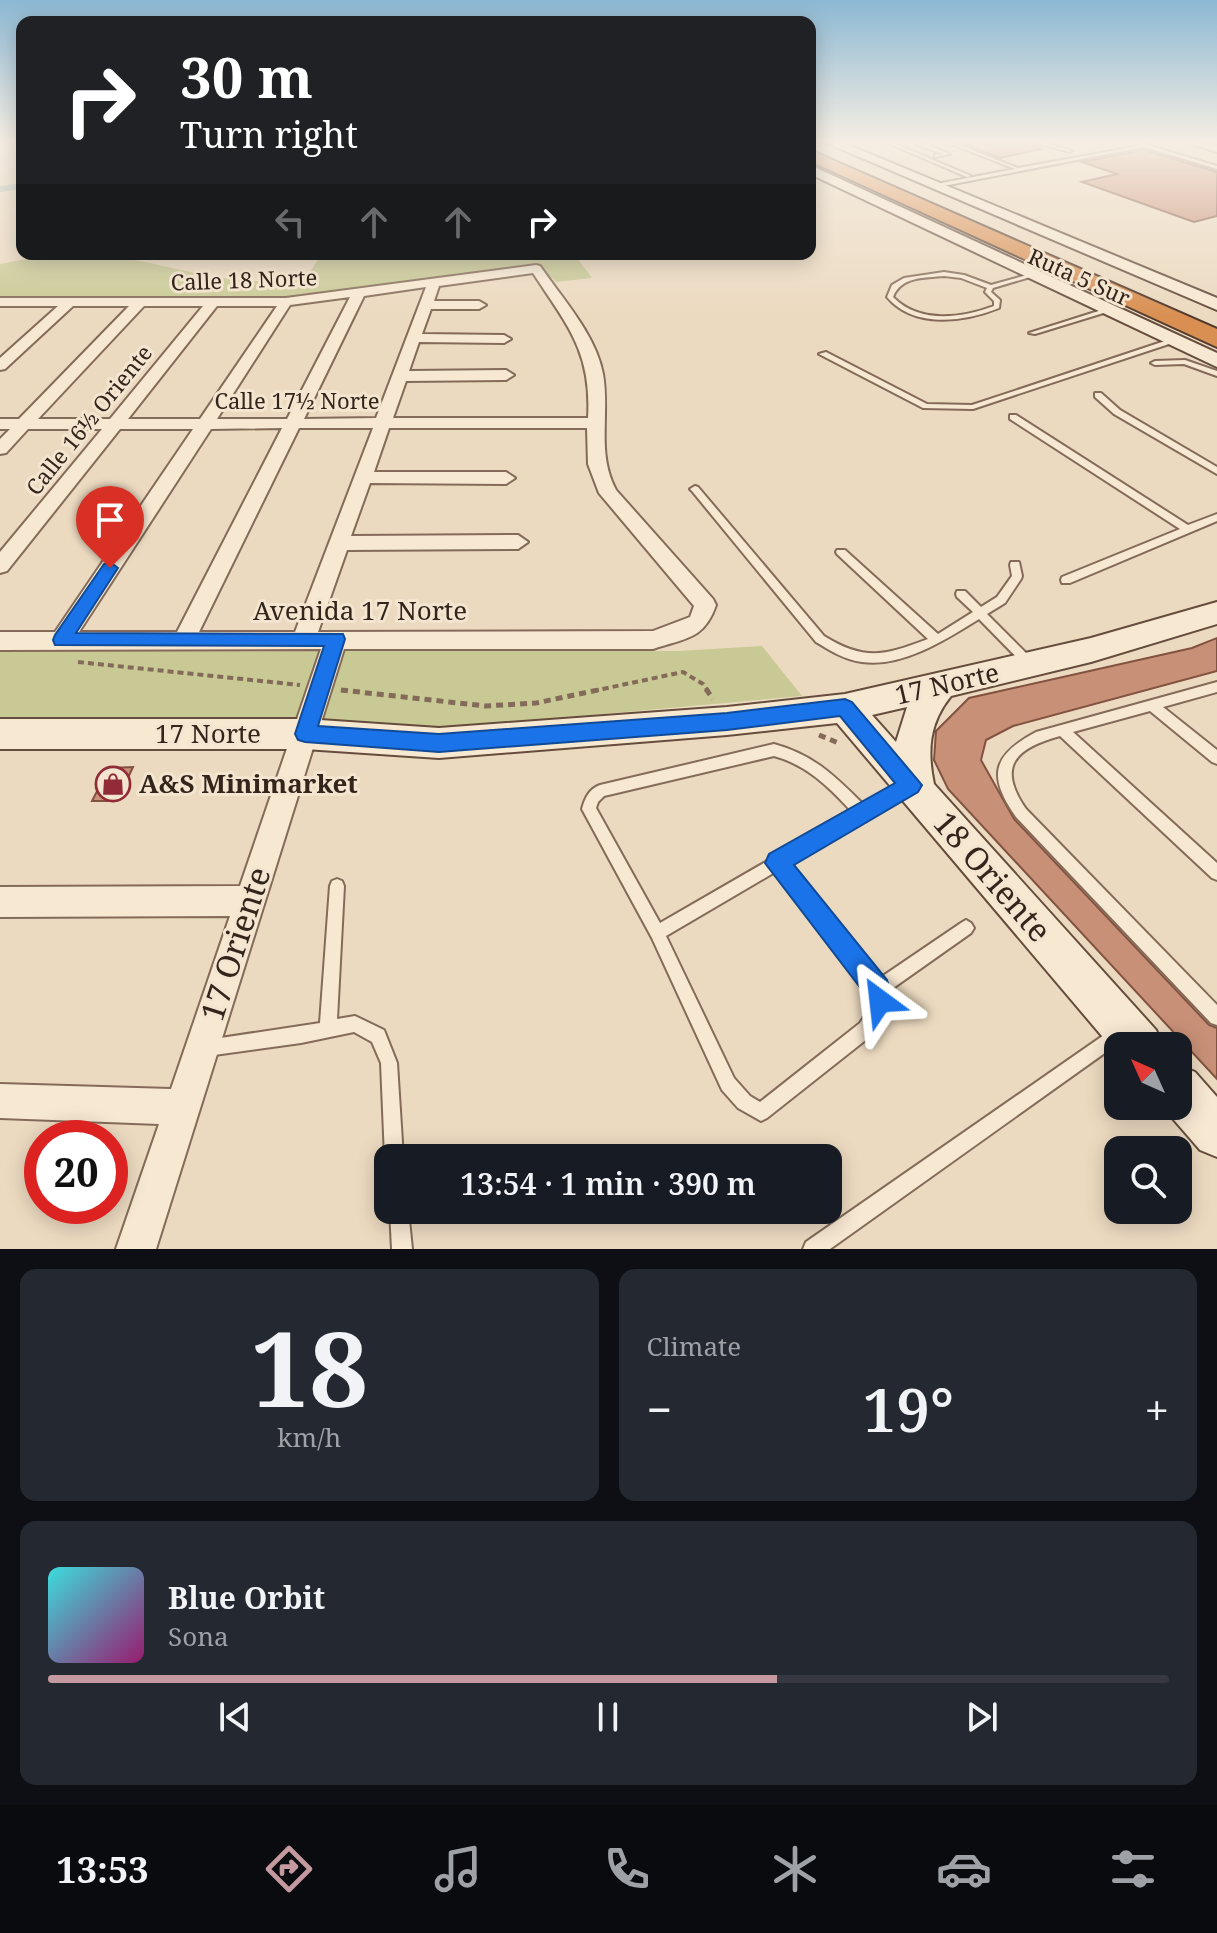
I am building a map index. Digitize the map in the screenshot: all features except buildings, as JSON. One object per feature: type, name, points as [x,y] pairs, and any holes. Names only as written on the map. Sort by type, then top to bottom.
[{"type":"highway","name":"Ruta 5 Sur","points":[[908,199],[1217,339]]},
{"type":"highway","name":"Ruta 5 Sur","points":[[933,199],[1217,325]]},
{"type":"street","points":[[874,199],[1217,361]]},
{"type":"street","points":[[965,199],[1217,305]]},
{"type":"street","name":"Calle 18 Norte","points":[[0,302],[286,302],[536,269],[592,360],[596,384],[595,423]]},
{"type":"street","points":[[304,639],[434,283]]},
{"type":"street","points":[[184,640],[359,293]]},
{"type":"street","points":[[0,366],[70,302]]},
{"type":"street","points":[[0,449],[140,302]]},
{"type":"street","name":"Calle 16½ Oriente","points":[[0,566],[213,302]]},
{"type":"street","points":[[62,640],[286,302]]},
{"type":"street","points":[[426,305],[479,305]]},
{"type":"street","points":[[414,338],[504,339]]},
{"type":"street","points":[[400,376],[506,375]]},
{"type":"street","name":"Calle 17½ Norte","points":[[0,424],[595,423]]},
{"type":"street","name":"Avenida 17 Norte","points":[[0,641],[653,640],[684,630],[699,622],[705,605],[602,483],[596,469],[595,423]]},
{"type":"street","points":[[363,477],[506,478]]},
{"type":"street","points":[[339,543],[518,542]]},
{"type":"street","name":"17 Norte","points":[[0,734],[305,734],[439,743],[727,721],[845,708],[1031,664],[1217,613]]},
{"type":"street","name":"17 Oriente","points":[[136,1249],[336,639]]},
{"type":"street","points":[[915,790],[911,750],[913,728],[923,705],[940,686]]},
{"type":"street","name":"18 Oriente","points":[[845,708],[1128,1032]]},
{"type":"street","points":[[0,902],[251,901]]},
{"type":"street","points":[[0,1101],[183,1107]]},
{"type":"street","points":[[1192,1105],[1217,1133]]},
{"type":"lane","points":[[991,287],[988,292],[997,300],[997,307],[966,318],[920,314],[898,305],[890,297],[891,291],[900,282],[925,276],[951,274],[991,287],[1034,275]]},
{"type":"lane","points":[[1033,333],[1108,310]]},
{"type":"lane","points":[[823,354],[926,406],[973,407],[1174,341]]},
{"type":"lane","points":[[1155,363],[1185,362],[1217,374]]},
{"type":"lane","points":[[1098,395],[1117,412],[1217,471]]},
{"type":"lane","points":[[1013,417],[1189,530]]},
{"type":"lane","points":[[695,489],[820,639],[844,655],[875,660],[937,640],[1001,600],[1017,576],[1015,565]]},
{"type":"lane","points":[[1066,580],[1217,517]]},
{"type":"lane","points":[[841,552],[937,640]]},
{"type":"lane","points":[[961,594],[1031,664]]},
{"type":"lane","points":[[1215,689],[1024,743],[1010,755],[1003,769],[1003,783],[1010,798],[1217,1017]]},
{"type":"lane","points":[[1152,705],[1217,758]]},
{"type":"lane","points":[[1062,730],[1217,873]]},
{"type":"lane","points":[[777,863],[878,989],[880,1001],[866,1029],[761,1112],[744,1102],[728,1084],[657,933],[589,809],[592,799],[600,791],[774,750],[793,754],[810,763],[862,813]]},
{"type":"lane","points":[[657,933],[862,813],[915,790]]},
{"type":"lane","points":[[328,1029],[337,886]]},
{"type":"lane","points":[[878,989],[966,928]]},
{"type":"lane","points":[[202,1048],[355,1024],[378,1036],[389,1063],[393,1144]]},
{"type":"lane","points":[[813,1249],[1104,1056]]},
{"type":"lane","points":[[400,1224],[402,1249]]},
{"type":"path","points":[[77,662],[485,706],[536,703],[683,672],[703,684],[727,721]]},
{"type":"path","points":[[806,736],[819,735],[849,747]]},
{"type":"green space","points":[[21,260],[134,260],[267,282],[307,276],[318,260],[578,260],[592,278],[556,282],[537,263],[293,297],[0,298],[0,264]]},
{"type":"green space","points":[[762,646],[802,696],[425,730],[0,727],[0,650],[679,651]]},
{"type":"place","name":"A&S Minimarket","points":[[113,784]]},
{"type":"route","points":[[110,568],[62,640],[336,639],[305,734],[439,743],[727,721],[845,708],[911,785],[777,863],[878,989],[880,1001]]}]
